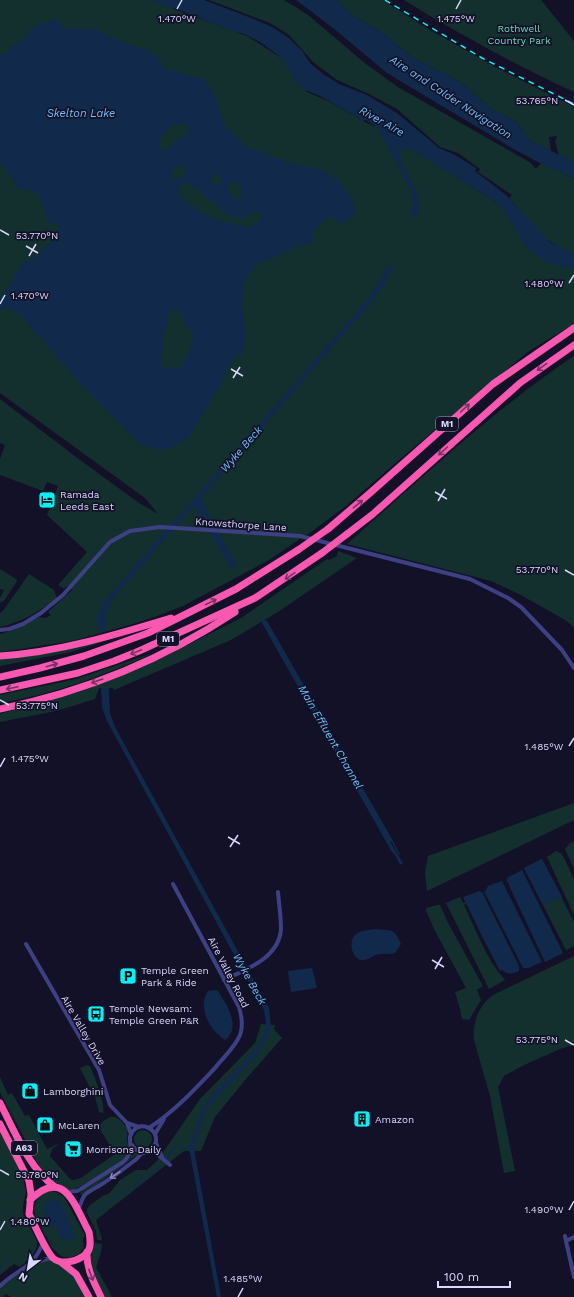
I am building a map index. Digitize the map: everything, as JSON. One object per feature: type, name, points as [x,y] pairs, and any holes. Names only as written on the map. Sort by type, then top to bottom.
[{"type":"highway","name":"M1","points":[[0,677],[84,656],[148,633],[236,589],[298,550],[328,529],[493,384],[574,328]]},
{"type":"highway","name":"M1","points":[[0,690],[78,673],[114,661],[185,631],[255,598],[322,553],[373,514],[520,382],[574,345]]},
{"type":"highway","points":[[0,709],[52,696],[101,680],[142,663],[205,632],[255,598]]},
{"type":"highway","name":"M1","points":[[0,656],[64,648],[104,639],[194,611]]},
{"type":"highway","name":"A63","points":[[0,1103],[24,1149],[39,1173],[55,1187],[66,1192]]},
{"type":"highway","name":"A63","points":[[0,1124],[29,1181],[31,1194],[29,1214],[53,1258]]},
{"type":"highway","points":[[30,1200],[38,1192],[46,1188],[55,1187]]},
{"type":"highway","points":[[66,1192],[88,1232],[90,1245],[87,1252],[87,1266],[91,1278],[101,1297]]},
{"type":"highway","points":[[62,1263],[79,1258],[87,1252]]},
{"type":"highway","points":[[53,1258],[76,1274],[89,1297]]},
{"type":"street","name":"Knowsthorpe Lane","points":[[0,630],[23,624],[42,613],[63,595],[110,542],[130,531],[165,527],[300,536],[470,579],[508,598],[520,607],[562,650],[574,668]]},
{"type":"street","name":"Aire Valley Road","points":[[149,1128],[166,1117],[192,1092],[239,1039],[242,1030],[242,1018],[239,1007],[173,884]]},
{"type":"street","points":[[224,980],[257,963],[272,953],[280,938],[281,928],[278,892]]},
{"type":"street","name":"Aire Valley Drive","points":[[26,944],[99,1070],[110,1105],[114,1111],[127,1123],[139,1127]]},
{"type":"street","name":"Aire Valley Road","points":[[155,1134],[166,1117]]},
{"type":"street","name":"Aire Valley Drive","points":[[127,1123],[131,1135]]},
{"type":"street","points":[[162,1158],[156,1142],[155,1134],[149,1128],[139,1127],[135,1129],[130,1140],[132,1146],[140,1152],[148,1151],[162,1158],[170,1165]]},
{"type":"street","points":[[78,1212],[80,1203],[85,1195],[120,1172],[140,1155],[148,1151],[156,1142]]},
{"type":"street","points":[[66,1192],[81,1189],[123,1162],[128,1157],[132,1146]]},
{"type":"street","points":[[565,1236],[574,1277]]},
{"type":"street","points":[[566,1241],[574,1237]]},
{"type":"street","points":[[0,1286],[30,1264],[39,1254],[44,1242]]},
{"type":"street","points":[[30,1264],[53,1258]]},
{"type":"green space","points":[[0,0],[160,0],[176,10],[247,36],[283,59],[307,92],[328,101],[365,122],[377,127],[504,207],[531,245],[574,260],[574,324],[529,351],[346,506],[307,535],[269,560],[183,606],[160,615],[72,641],[0,652],[0,634],[13,630],[39,617],[46,618],[51,615],[48,612],[72,590],[67,586],[64,589],[58,585],[87,552],[47,515],[58,486],[47,482],[43,491],[0,475],[0,459],[5,445],[0,443],[0,399],[139,503],[158,514],[145,498],[0,393]]},
{"type":"green space","points":[[209,0],[284,0],[308,15],[366,64],[398,87],[531,163],[536,169],[541,163],[574,179],[574,253],[564,250],[546,238],[509,198],[512,195],[478,172],[480,169],[458,153],[440,147],[397,109],[367,93],[337,80],[313,62],[289,35],[270,23]]},
{"type":"green space","points":[[337,0],[383,0],[423,26],[499,69],[574,107],[574,162],[559,155],[555,142],[557,136],[549,137],[551,151],[529,140],[516,121],[490,108],[463,84],[416,60],[386,35],[356,18]]},
{"type":"green space","name":"Rothwell Country Park","points":[[404,0],[541,0],[574,41],[574,92],[488,49]]},
{"type":"green space","points":[[574,356],[574,628],[567,621],[519,594],[491,581],[347,544],[486,422],[544,377]]},
{"type":"green space","points":[[338,551],[357,558],[278,612],[231,640],[114,690],[113,688],[99,688],[95,699],[56,711],[0,722],[0,714],[74,693],[103,683],[168,655],[241,618],[327,559],[329,560],[337,556]]},
{"type":"green space","points":[[0,569],[17,581],[4,601],[0,603],[0,598],[4,590],[0,589]]},
{"type":"green space","points":[[29,574],[54,590],[57,598],[30,616],[0,627],[0,613],[3,611]]},
{"type":"green space","points":[[130,633],[71,652],[0,666],[0,658]]},
{"type":"green space","points":[[153,653],[97,677],[39,695],[0,703],[0,695],[76,679]]},
{"type":"green space","points":[[574,803],[574,820],[427,891],[425,872],[428,856]]},
{"type":"green space","points":[[574,841],[574,869],[565,849]]},
{"type":"green space","points":[[556,851],[562,854],[574,879],[574,915],[547,857]]},
{"type":"green space","points":[[542,859],[574,922],[574,946],[566,950],[524,868]]},
{"type":"green space","points":[[460,897],[463,903],[465,902],[466,904],[464,905],[487,954],[498,972],[505,980],[489,989],[446,903]]},
{"type":"green space","points":[[440,905],[448,923],[483,986],[477,990],[481,1000],[469,1020],[462,1019],[455,992],[466,988],[434,929],[426,910],[426,908]]},
{"type":"green space","points":[[574,956],[574,1045],[560,1049],[524,1065],[504,1076],[498,1087],[515,1171],[504,1173],[490,1096],[474,1040],[475,1021],[480,1009],[493,995]]},
{"type":"green space","points":[[261,1024],[275,1025],[274,1029],[282,1038],[215,1117],[201,1151],[184,1151],[96,1220],[102,1239],[97,1240],[96,1231],[87,1213],[87,1209],[90,1205],[104,1195],[109,1194],[120,1180],[136,1170],[147,1170],[157,1161],[200,1099],[255,1043]]},
{"type":"green space","points":[[87,1065],[90,1066],[99,1090],[103,1104],[103,1113],[99,1112],[95,1097],[80,1068]]},
{"type":"green space","points":[[0,1077],[8,1095],[12,1093],[25,1116],[29,1115],[47,1149],[60,1143],[52,1149],[50,1156],[70,1179],[73,1180],[81,1178],[115,1154],[98,1126],[106,1119],[116,1117],[123,1122],[127,1129],[128,1154],[111,1168],[74,1189],[74,1191],[57,1185],[43,1172],[0,1092]]},
{"type":"green space","points":[[0,1129],[23,1177],[26,1192],[23,1214],[37,1241],[37,1245],[32,1256],[20,1267],[14,1264],[0,1275]]},
{"type":"green space","points":[[143,1130],[149,1133],[152,1139],[149,1145],[143,1148],[137,1145],[134,1139],[137,1133]]},
{"type":"green space","points":[[133,1151],[138,1154],[82,1195],[80,1193],[126,1162],[131,1157]]},
{"type":"green space","points":[[51,1191],[64,1197],[85,1235],[83,1239],[84,1248],[79,1254],[69,1258],[61,1256],[53,1249],[35,1215],[34,1208],[38,1197]]},
{"type":"green space","points":[[95,1243],[102,1244],[96,1267],[112,1297],[105,1297],[91,1270],[90,1259]]},
{"type":"green space","points":[[53,1258],[69,1267],[89,1297],[11,1297],[6,1294],[3,1297],[0,1297],[0,1286],[30,1264]]},
{"type":"water","name":"River Aire","points":[[150,0],[204,0],[274,28],[289,38],[303,52],[310,63],[323,74],[339,84],[365,94],[397,113],[439,148],[455,155],[476,168],[475,171],[506,195],[550,242],[574,253],[574,269],[549,263],[535,254],[523,242],[506,213],[496,202],[409,148],[402,150],[400,156],[414,186],[419,201],[416,219],[411,217],[413,203],[411,191],[377,127],[366,120],[362,121],[320,96],[303,89],[294,80],[284,61],[260,42],[244,34],[232,31],[174,8],[167,6],[166,8],[163,4]]},
{"type":"water","name":"Aire and Calder Navigation","points":[[296,0],[337,0],[356,18],[386,35],[416,60],[463,84],[490,108],[516,121],[529,140],[574,162],[574,179],[562,172],[547,167],[512,148],[387,73],[333,28]]},
{"type":"water","name":"Skelton Lake","points":[[59,19],[63,29],[94,29],[125,43],[154,53],[165,68],[204,80],[215,95],[225,126],[245,146],[292,164],[318,168],[338,180],[354,202],[355,214],[342,224],[328,216],[312,233],[314,243],[294,247],[255,265],[244,283],[242,305],[246,334],[243,353],[232,359],[224,379],[188,438],[170,448],[159,450],[141,445],[74,377],[20,314],[7,308],[0,311],[0,300],[22,264],[37,255],[53,240],[60,224],[49,223],[37,195],[27,189],[19,189],[0,164],[0,55],[9,51],[9,45],[18,44],[21,42],[36,25]],"holes":[[[188,124],[189,132],[164,151],[159,147],[159,140],[171,125]],[[181,165],[185,169],[185,174],[179,179],[172,177],[171,171]],[[212,175],[219,175],[222,180],[218,184],[212,182]],[[233,181],[242,186],[242,198],[235,200],[230,193],[228,183]],[[183,182],[192,185],[230,217],[243,219],[255,211],[261,213],[261,220],[251,227],[221,221],[203,213],[186,202],[178,194]],[[175,308],[183,316],[185,325],[191,330],[193,343],[185,361],[177,368],[167,368],[161,365],[164,335],[170,310]]]},
{"type":"water","name":"Wyke Beck","points":[[388,265],[393,268],[381,290],[369,305],[202,497],[201,500],[236,564],[235,568],[233,569],[230,567],[194,506],[112,600],[106,613],[106,630],[98,631],[98,614],[105,600],[365,302],[376,287]]},
{"type":"water","points":[[264,619],[267,621],[393,841],[390,842],[403,863],[400,865],[262,623],[262,620]]},
{"type":"water","name":"Wyke Beck","points":[[101,688],[109,688],[110,713],[115,727],[269,1008],[271,1027],[265,1043],[258,1054],[207,1108],[194,1149],[221,1297],[217,1297],[189,1148],[203,1107],[214,1092],[249,1057],[260,1043],[266,1023],[264,1010],[107,721],[102,707]]},
{"type":"water","points":[[542,859],[562,897],[543,905],[524,868]]},
{"type":"water","points":[[522,870],[563,953],[545,962],[507,881],[507,878]]},
{"type":"water","points":[[502,881],[542,962],[528,968],[523,968],[485,893],[483,894],[519,966],[519,971],[512,973],[506,973],[502,970],[500,971],[463,897],[480,891],[482,893],[485,892],[488,886]]},
{"type":"water","points":[[376,929],[394,932],[401,944],[395,953],[378,954],[364,960],[359,959],[352,950],[353,938],[355,935],[365,930]]},
{"type":"water","points":[[312,968],[317,988],[291,992],[288,971]]},
{"type":"water","points":[[217,990],[231,1015],[232,1029],[230,1035],[225,1040],[214,1031],[205,1011],[205,997],[208,991]]},
{"type":"water","points":[[51,1199],[56,1199],[61,1203],[72,1226],[71,1229],[75,1239],[68,1240],[58,1236],[58,1228],[53,1225],[50,1226],[46,1222],[45,1217],[50,1218],[45,1216],[43,1211],[44,1206],[46,1202]]},
{"type":"waterway","name":"Main Effluent Channel","points":[[392,841],[399,854]]},
{"type":"waterway","points":[[446,903],[454,907]]},
{"type":"waterway","points":[[166,1159],[174,1148],[184,1148],[192,1144]]},
{"type":"waterway","points":[[92,1213],[145,1179],[164,1162]]},
{"type":"waterway","points":[[0,1269],[8,1261]]},
{"type":"railway","points":[[385,0],[482,58],[574,104]]},
{"type":"place","name":"Ramada Leeds East","points":[[47,500]]},
{"type":"place","name":"Temple Green Park & Ride","points":[[128,976]]},
{"type":"place","name":"Temple Newsam: Temple Green P&R","points":[[96,1014]]},
{"type":"place","name":"Lamborghini","points":[[30,1091]]},
{"type":"place","name":"Amazon","points":[[362,1119]]},
{"type":"place","name":"McLaren","points":[[45,1125]]},
{"type":"place","name":"Morrisons Daily","points":[[73,1149]]}]
